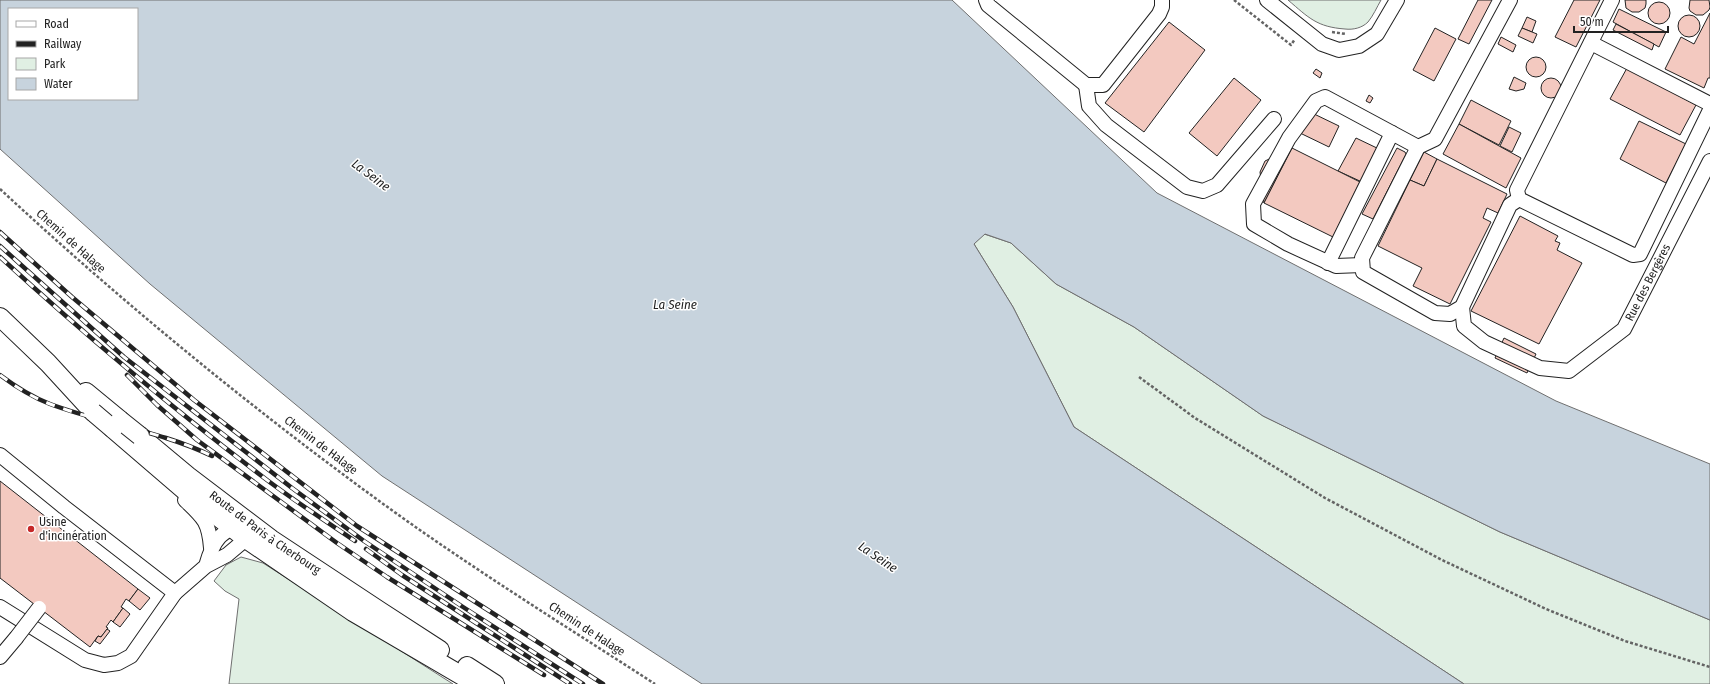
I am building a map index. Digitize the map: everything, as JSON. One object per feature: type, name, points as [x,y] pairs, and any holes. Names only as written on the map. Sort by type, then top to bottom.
[{"type":"main road","name":"Route de Paris à Cherbourg","points":[[0,317],[48,364],[184,490],[231,528],[353,612],[476,684]]},
{"type":"main road","name":"Route de Paris à Cherbourg","points":[[48,364],[93,412],[118,428],[140,436],[188,476],[248,520],[271,539],[315,569],[495,684]]},
{"type":"street","points":[[986,0],[988,6],[1086,86],[1089,106],[1106,125],[1187,188],[1203,191],[1217,185],[1274,119]]},
{"type":"street","points":[[1086,86],[1103,85],[1159,14],[1162,7],[1162,0]]},
{"type":"street","points":[[1268,0],[1322,44],[1339,50],[1359,46],[1377,34],[1397,0]]},
{"type":"street","points":[[1510,0],[1435,139],[1418,147],[1362,258],[1363,272],[1435,313],[1450,314],[1462,308],[1510,205],[1519,199]]},
{"type":"street","points":[[1519,199],[1518,190],[1612,0]]},
{"type":"street","points":[[1591,43],[1710,104]]},
{"type":"street","points":[[1362,265],[1336,266],[1288,244],[1254,224],[1254,204],[1289,138],[1316,101],[1325,97],[1418,147]]},
{"type":"street","points":[[1519,199],[1633,255],[1640,254],[1710,110]]},
{"type":"street","points":[[1328,263],[1392,133]]},
{"type":"street","name":"Rue des Bergères","points":[[1462,308],[1464,326],[1484,342],[1540,368],[1569,371],[1624,329],[1710,161]]},
{"type":"street","points":[[118,428],[158,474],[204,518],[209,531],[211,548]]},
{"type":"street","points":[[0,455],[64,508],[175,593]]},
{"type":"street","points":[[206,566],[211,548],[221,535],[231,528],[248,520]]},
{"type":"street","points":[[0,607],[85,660],[104,666],[118,663],[131,656],[175,593],[206,566],[227,555],[246,539],[248,520]]},
{"type":"street","points":[[0,657],[40,608]]},
{"type":"path","name":"Chemin de Halage","points":[[0,189],[124,299],[279,424],[394,511],[509,590],[655,684]]},
{"type":"path","points":[[1139,377],[1195,418],[1325,498],[1442,560],[1546,609],[1625,641],[1710,667]]},
{"type":"green space","points":[[1288,0],[1381,0],[1366,24],[1354,29],[1348,29],[1335,28],[1320,24],[1308,17]]},
{"type":"green space","points":[[984,234],[1011,243],[1056,284],[1134,327],[1263,416],[1500,532],[1710,620],[1710,684],[1464,684],[1074,427],[1013,307],[974,244]]},
{"type":"green space","points":[[241,557],[263,563],[453,684],[229,684],[239,599],[225,591],[214,581],[226,565]]},
{"type":"water","name":"La Seine","points":[[0,0],[952,0],[1157,193],[1556,401],[1710,464],[1710,620],[1500,532],[1263,416],[1134,327],[1056,284],[1011,243],[985,234],[974,244],[1013,307],[1074,427],[1464,684],[702,684],[382,476],[150,284],[0,149]]},
{"type":"building","points":[[1478,0],[1492,0],[1469,44],[1458,39]]},
{"type":"building","points":[[1574,0],[1600,0],[1576,47],[1555,37]]},
{"type":"building","points":[[1625,0],[1646,0],[1645,8],[1639,12],[1632,12],[1626,8]]},
{"type":"building","points":[[1690,0],[1709,0],[1709,10],[1703,15],[1696,15],[1690,11]]},
{"type":"building","points":[[1659,2],[1663,3],[1669,9],[1669,17],[1663,23],[1659,24],[1655,23],[1649,17],[1648,13],[1649,9],[1655,3]]},
{"type":"building","points":[[1619,9],[1666,32],[1659,47],[1613,22]]},
{"type":"building","points":[[1710,13],[1710,78],[1708,78],[1704,88],[1665,69],[1681,37],[1694,44]]},
{"type":"building","points":[[1689,15],[1693,16],[1699,22],[1699,30],[1693,36],[1689,37],[1685,36],[1679,30],[1678,26],[1679,22],[1685,16]]},
{"type":"building","points":[[1527,17],[1536,21],[1532,32],[1522,28]]},
{"type":"building","points":[[1169,22],[1205,50],[1144,132],[1105,103]]},
{"type":"building","points":[[1616,24],[1654,44],[1652,50],[1613,30]]},
{"type":"building","points":[[1435,28],[1456,39],[1434,81],[1413,70]]},
{"type":"building","points":[[1522,28],[1537,34],[1533,43],[1518,36]]},
{"type":"building","points":[[1501,37],[1516,45],[1513,52],[1498,44]]},
{"type":"building","points":[[1536,57],[1543,60],[1546,67],[1543,74],[1536,77],[1529,74],[1526,67],[1529,60]]},
{"type":"building","points":[[1627,68],[1696,105],[1680,135],[1610,99]]},
{"type":"building","points":[[1316,69],[1322,73],[1320,78],[1313,73]]},
{"type":"building","points":[[1514,77],[1526,83],[1524,89],[1516,91],[1509,89]]},
{"type":"building","points":[[1234,78],[1261,100],[1217,156],[1189,133]]},
{"type":"building","points":[[1551,78],[1558,81],[1561,88],[1558,95],[1551,98],[1544,95],[1541,88],[1544,81]]},
{"type":"building","points":[[1369,95],[1373,98],[1370,103],[1366,101]]},
{"type":"building","points":[[1471,100],[1511,121],[1499,145],[1459,124]]},
{"type":"building","points":[[1310,112],[1339,126],[1329,147],[1300,133]]},
{"type":"building","points":[[1639,121],[1686,144],[1666,183],[1620,159]]},
{"type":"building","points":[[1459,124],[1521,158],[1506,188],[1443,154]]},
{"type":"building","points":[[1509,127],[1521,133],[1512,152],[1500,146]]},
{"type":"building","points":[[1356,138],[1379,149],[1362,182],[1338,171]]},
{"type":"building","points":[[1292,148],[1264,203],[1260,172],[1265,161]]},
{"type":"building","points":[[1292,148],[1360,182],[1333,237],[1264,203]]},
{"type":"building","points":[[1397,148],[1406,154],[1373,219],[1362,214]]},
{"type":"building","points":[[1424,152],[1437,159],[1424,186],[1410,180]]},
{"type":"building","points":[[1437,159],[1507,194],[1498,213],[1487,208],[1483,218],[1491,222],[1450,304],[1413,286],[1422,268],[1378,246],[1410,180],[1424,186]]},
{"type":"building","points":[[1520,216],[1558,236],[1555,241],[1560,243],[1557,250],[1582,263],[1539,344],[1471,311]]},
{"type":"building","points":[[1504,338],[1536,354],[1527,373],[1495,358]]},
{"type":"building","name":"Usine d'incinération","points":[[0,481],[138,589],[129,601],[126,599],[121,607],[123,608],[113,622],[111,620],[106,627],[108,628],[101,637],[98,636],[90,647],[0,578]]},
{"type":"building","points":[[138,589],[150,598],[140,610],[129,601]]},
{"type":"building","points":[[123,608],[130,614],[120,627],[113,622]]},
{"type":"building","points":[[107,629],[110,631],[100,644],[95,641],[98,636],[101,637]]},
{"type":"railway","points":[[0,232],[72,297],[194,400],[357,526],[603,684]]},
{"type":"railway","points":[[0,246],[124,357],[292,488],[364,541],[583,684]]},
{"type":"railway","points":[[0,257],[96,342],[195,424],[274,485],[355,541]]},
{"type":"railway","points":[[0,375],[24,391],[50,404],[90,417],[173,440],[212,456]]},
{"type":"railway","points":[[127,375],[157,405],[197,440],[337,543],[387,577],[544,675]]},
{"type":"railway","points":[[366,549],[402,575],[570,684]]},
{"type":"place","name":"Usine d'incinération","points":[[31,529]]}]
